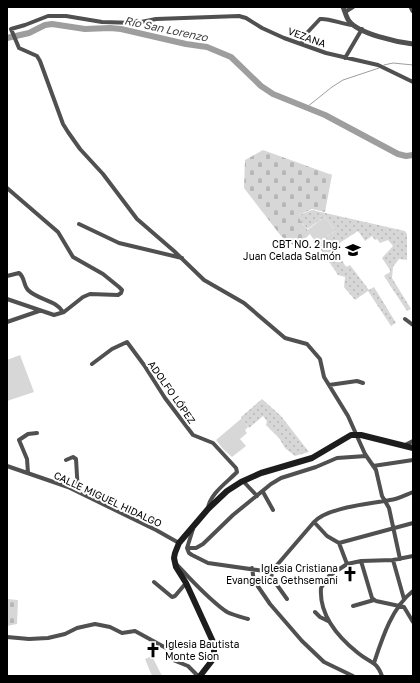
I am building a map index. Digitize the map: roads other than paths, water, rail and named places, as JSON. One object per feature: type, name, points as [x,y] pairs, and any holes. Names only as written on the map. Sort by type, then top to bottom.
[{"type":"main road","points":[[201,675],[213,661],[215,649],[212,638],[174,562],[175,553],[179,543],[208,510],[228,491],[243,481],[272,469],[312,458],[345,437],[356,434],[413,448]]},
{"type":"street","points":[[353,7],[344,10],[348,21],[353,25],[380,38],[413,44]]},
{"type":"street","name":"VEZANA","points":[[11,31],[48,16],[66,16],[102,22],[136,23],[156,19],[242,17],[262,28],[302,44],[345,58],[378,65],[413,82]]},
{"type":"street","points":[[302,44],[304,36],[320,19],[353,25]]},
{"type":"street","points":[[345,58],[362,29]]},
{"type":"street","points":[[11,31],[19,48],[37,56],[40,61],[64,124],[80,149],[103,174],[137,218],[204,280],[244,303],[285,338],[307,344],[320,359],[324,377],[348,416],[366,456],[377,474],[382,496],[389,508],[400,559]]},
{"type":"street","points":[[7,188],[58,232],[73,257],[103,274],[121,289],[122,292],[118,295],[87,295],[63,312],[54,315],[7,299]]},
{"type":"street","points":[[79,224],[119,243],[182,259]]},
{"type":"street","points":[[7,276],[19,273],[21,274],[27,290],[59,307],[63,312]]},
{"type":"street","points":[[7,322],[40,311]]},
{"type":"street","points":[[405,319],[413,325]]},
{"type":"street","name":"ADOLFO LÓPEZ","points":[[92,364],[118,346],[127,342],[165,398],[193,435],[213,442],[236,468],[237,472],[213,497],[208,510]]},
{"type":"street","points":[[329,385],[357,381],[363,383]]},
{"type":"street","points":[[28,473],[27,459],[19,440],[28,434],[37,433]]},
{"type":"street","points":[[403,446],[413,441]]},
{"type":"street","points":[[187,548],[196,548],[203,544],[228,520],[271,484],[285,476],[316,467],[337,458],[366,456]]},
{"type":"street","points":[[66,460],[73,457],[76,459],[78,492]]},
{"type":"street","points":[[373,466],[413,460]]},
{"type":"street","name":"CALLE MIGUEL HIDALGO","points":[[7,466],[78,492],[156,530],[179,543]]},
{"type":"street","points":[[243,481],[257,496]]},
{"type":"street","points":[[263,492],[273,510]]},
{"type":"street","points":[[271,572],[320,516],[371,502],[392,500],[413,492]]},
{"type":"street","points":[[314,522],[327,536],[339,543],[347,564]]},
{"type":"street","points":[[339,543],[413,523]]},
{"type":"street","points":[[194,527],[187,548],[189,553],[204,561],[271,572]]},
{"type":"street","points":[[328,621],[324,610],[321,588],[329,576],[347,564],[361,561],[393,560],[413,556]]},
{"type":"street","points":[[393,560],[404,600]]},
{"type":"street","points":[[361,561],[371,596],[374,600]]},
{"type":"street","points":[[174,562],[209,597],[225,610],[248,619]]},
{"type":"street","points":[[252,568],[255,583],[270,604],[302,641],[324,662],[353,676]]},
{"type":"street","points":[[271,572],[272,578],[287,599]]},
{"type":"street","points":[[154,582],[172,597],[175,596],[186,584]]},
{"type":"street","points":[[374,663],[386,630],[400,605],[413,592]]},
{"type":"street","points":[[353,606],[374,600],[400,605],[406,609],[413,622]]},
{"type":"street","points":[[315,612],[320,617],[328,621],[354,649],[374,663],[379,668],[382,676]]},
{"type":"street","points":[[7,637],[22,639],[48,638],[65,634],[77,628],[95,624],[110,627],[122,633],[135,631],[166,648],[173,660],[188,666],[201,675]]},
{"type":"waterway","name":"Río San Lorenzo","points":[[7,38],[29,33],[45,25],[52,24],[85,29],[121,29],[186,44],[207,47],[231,57],[261,86],[273,94],[325,115],[398,154],[406,156],[413,155]]},
{"type":"waterway","points":[[384,65],[393,63],[413,65]]},
{"type":"waterway","points":[[307,107],[343,80],[379,68]]},
{"type":"place","name":"CBT NO. 2 Ing. Juan Celada Salmón","points":[[353,250]]},
{"type":"place","name":"Iglesia Cristiana Evangelica Gethsemani","points":[[350,574]]},
{"type":"place","name":"Iglesia Bautista Monte Sion","points":[[153,650]]}]
